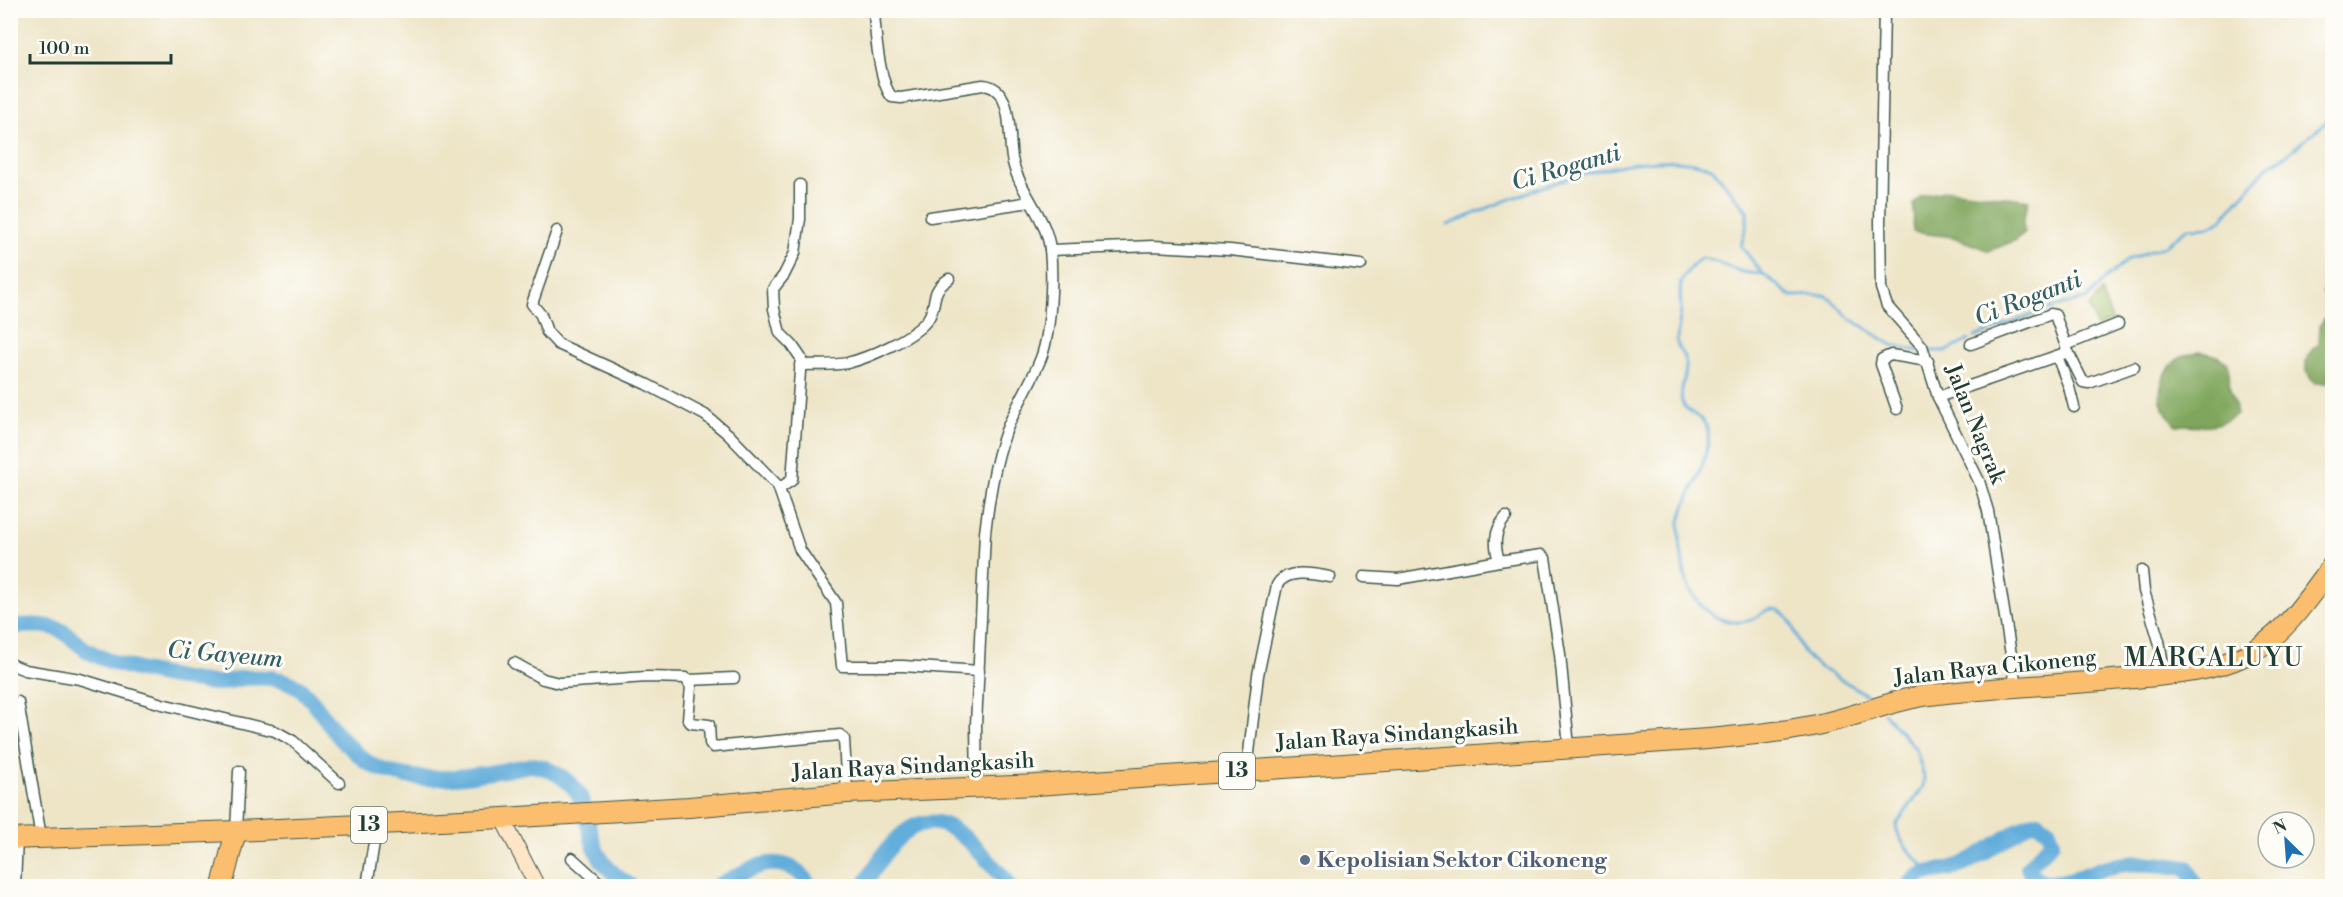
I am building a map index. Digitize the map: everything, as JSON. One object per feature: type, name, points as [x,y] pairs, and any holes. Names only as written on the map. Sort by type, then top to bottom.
[{"type":"highway","name":"Jalan Raya Cikoneng","points":[[1881,706],[1927,695],[2165,675],[2221,665],[2245,656],[2266,643],[2283,627],[2332,566]]},
{"type":"highway","name":"Jalan Raya Sindangkasih","points":[[502,818],[847,793],[1036,784],[1708,739],[1790,730],[1831,722],[1881,706]]},
{"type":"highway","name":"13","points":[[14,839],[502,818]]},
{"type":"highway","points":[[222,886],[236,831]]},
{"type":"main road","points":[[502,818],[537,886]]},
{"type":"street","points":[[874,10],[881,64],[888,92],[892,97],[901,98],[983,85],[999,91],[1006,109],[1015,169],[1046,231],[1050,250],[1045,346],[1007,430],[1000,450],[988,507],[976,725],[977,786]]},
{"type":"street","name":"Jalan Nagrak","points":[[1884,10],[1879,279],[1887,306],[1921,344],[1938,397],[1978,481],[1988,511],[2016,686]]},
{"type":"street","points":[[780,488],[792,480],[800,355],[780,333],[774,309],[773,289],[784,275],[795,253],[800,219],[800,185]]},
{"type":"street","points":[[930,218],[1030,202]]},
{"type":"street","points":[[557,231],[532,304],[541,315],[545,329],[553,340],[562,346],[646,384],[705,415],[728,434],[780,488],[800,550],[836,603],[842,666],[903,666],[979,671]]},
{"type":"street","points":[[1050,250],[1118,246],[1230,250],[1361,265]]},
{"type":"street","points":[[800,365],[832,364],[859,359],[911,333],[931,314],[937,289],[949,279]]},
{"type":"street","points":[[1971,344],[2051,314],[2056,318],[2081,381]]},
{"type":"street","points":[[1938,397],[2057,356],[2067,348],[2118,324]]},
{"type":"street","points":[[1897,409],[1881,364],[1882,359],[1891,355],[1928,361]]},
{"type":"street","points":[[2057,356],[2074,407]]},
{"type":"street","points":[[2069,387],[2081,381],[2089,383],[2134,367]]},
{"type":"street","points":[[1499,561],[1495,538],[1500,524],[1506,517]]},
{"type":"street","points":[[1364,577],[1398,579],[1499,561],[1541,555],[1545,558],[1560,654],[1569,747]]},
{"type":"street","points":[[2142,572],[2144,591],[2159,641],[2165,675]]},
{"type":"street","points":[[1247,770],[1258,675],[1277,585],[1282,579],[1302,574],[1330,577]]},
{"type":"street","points":[[514,663],[543,679],[559,683],[647,677],[688,680],[734,678]]},
{"type":"street","points":[[10,664],[25,670],[80,679],[162,704],[275,731],[293,741],[339,783]]},
{"type":"street","points":[[688,680],[691,687],[688,720],[692,723],[709,725],[711,746],[842,736],[847,793]]},
{"type":"street","points":[[18,702],[41,837]]},
{"type":"street","points":[[236,831],[239,771]]},
{"type":"street","points":[[367,886],[377,824]]},
{"type":"street","points":[[14,839],[15,886]]},
{"type":"street","points":[[572,858],[603,886]]},
{"type":"green space","points":[[1949,190],[2029,200],[2023,220],[2024,233],[2014,241],[1989,251],[1953,237],[1913,232],[1914,204],[1921,196]]},
{"type":"green space","points":[[2332,263],[2332,300],[2326,303],[2323,293]]},
{"type":"green space","points":[[2102,291],[2112,321],[2096,327],[2089,307]]},
{"type":"green space","points":[[2331,309],[2332,383],[2314,383],[2307,372],[2307,357],[2319,344],[2320,325]]},
{"type":"green space","points":[[2200,352],[2215,355],[2228,363],[2229,386],[2236,414],[2215,424],[2176,425],[2167,414],[2161,401],[2162,382],[2172,364],[2177,360]]},
{"type":"waterway","name":"Ci Roganti","points":[[1975,337],[2045,310],[2088,298],[2107,277],[2129,259],[2167,245],[2188,228],[2210,227],[2222,219],[2268,166],[2288,154],[2332,117]]},
{"type":"waterway","name":"Ci Roganti","points":[[1448,225],[1542,187],[1615,167],[1650,161],[1683,162],[1712,168],[1747,211],[1747,224],[1741,246],[1762,273],[1791,296],[1824,295],[1830,298],[1848,317],[1892,345],[1920,351]]},
{"type":"waterway","points":[[1762,273],[1745,272],[1701,258],[1692,266],[1681,283],[1681,310],[1677,342],[1686,363],[1681,393],[1682,402],[1706,425],[1708,432],[1704,461],[1680,523],[1686,581],[1700,604],[1711,614],[1724,620],[1746,621],[1770,609],[1780,611],[1790,621],[1802,649],[1813,662],[1873,701]]},
{"type":"waterway","name":"Ci Roganti","points":[[1927,351],[1947,351],[1969,340]]},
{"type":"waterway","name":"Ci Gayeum","points":[[10,626],[48,626],[63,632],[93,654],[153,673],[214,683],[243,678],[277,679],[290,683],[309,697],[343,741],[367,762],[385,771],[405,776],[448,778],[532,765],[554,772],[579,794],[594,844],[602,861],[631,886]]},
{"type":"waterway","points":[[1884,713],[1916,749],[1924,777],[1923,787],[1896,825],[1904,844],[1929,871]]},
{"type":"waterway","name":"Ci Gayeum","points":[[1908,886],[1926,873],[1962,865],[2026,825],[2037,822],[2049,830],[2052,842],[2028,867],[2041,881],[2062,882],[2109,867],[2149,864],[2187,868],[2195,883],[2194,886]]},
{"type":"waterway","name":"Ci Gayeum","points":[[864,886],[885,852],[906,831],[922,823],[937,823],[952,829],[966,839],[1006,880],[1009,886]]},
{"type":"waterway","name":"Ci Gayeum","points":[[718,886],[755,867],[774,864],[784,865],[797,871],[809,886]]},
{"type":"place","name":"Kepolisian Sektor Cikoneng","points":[[1305,860]]},
{"type":"district","name":"MARGALUYU","points":[[2214,658]]}]
